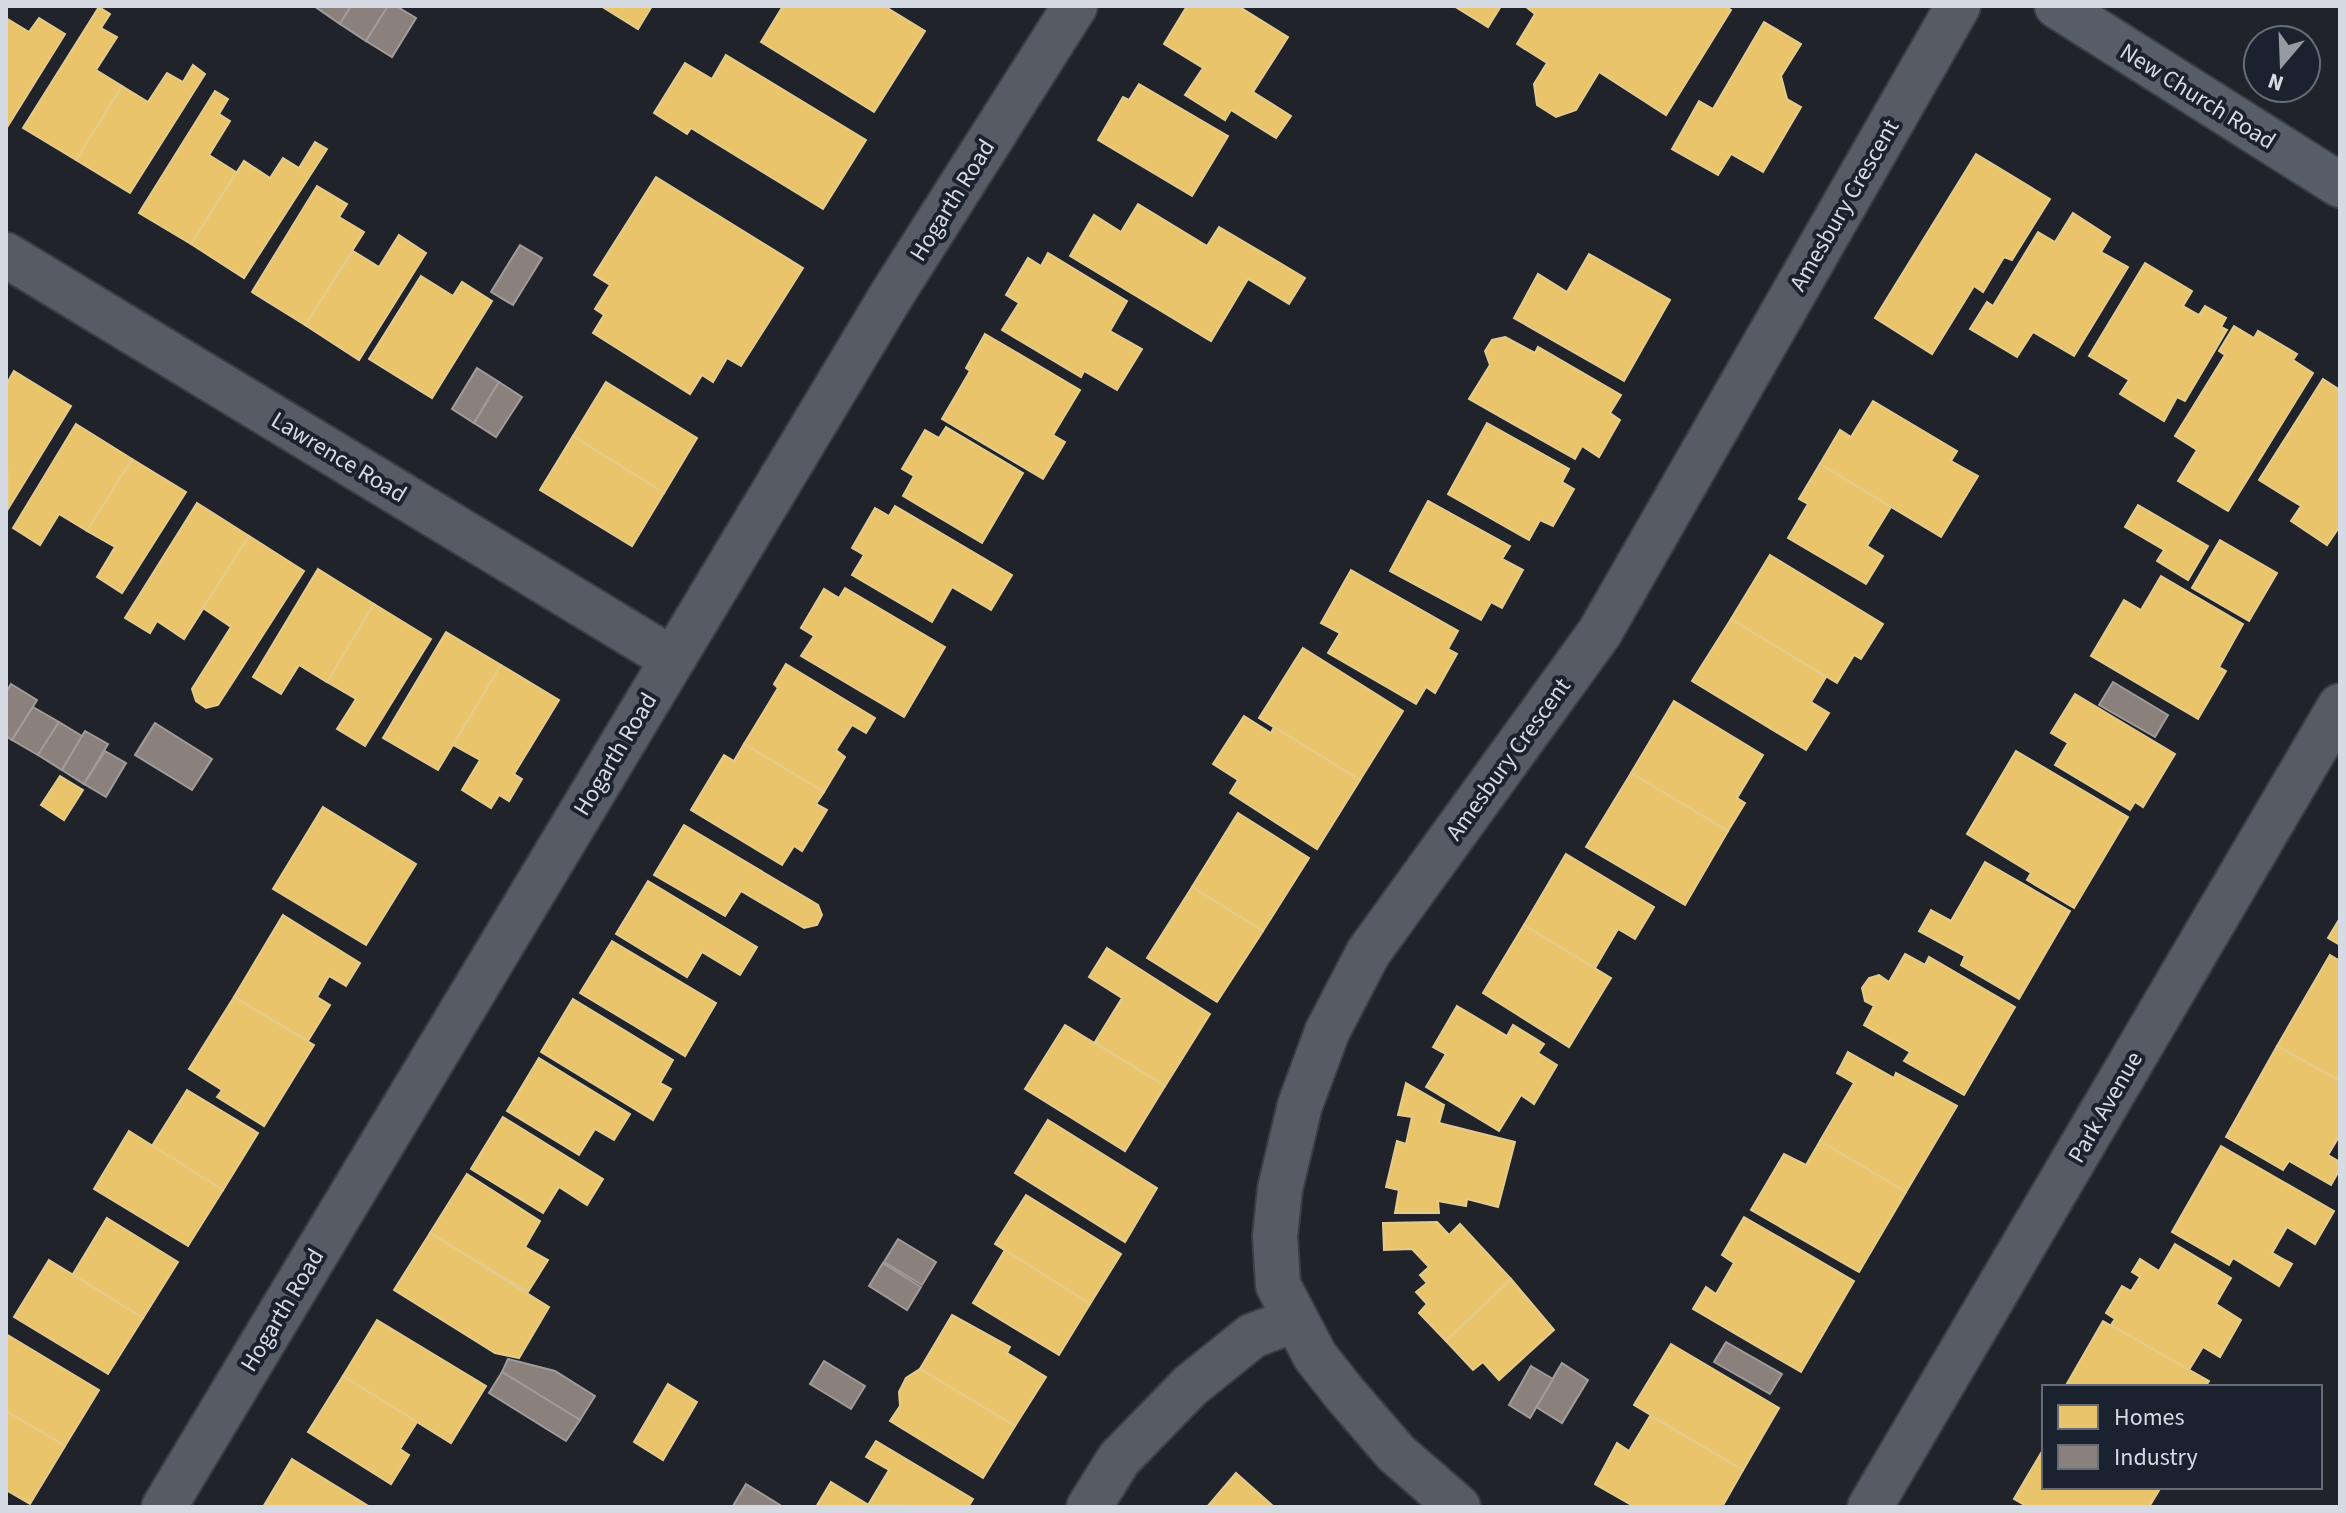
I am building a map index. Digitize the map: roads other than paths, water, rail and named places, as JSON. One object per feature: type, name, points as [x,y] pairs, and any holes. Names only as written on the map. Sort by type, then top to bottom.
[{"type":"main road","name":"New Church Road","points":[[2057,6],[2340,185]]},
{"type":"street","name":"Hogarth Road","points":[[164,1507],[891,296],[1075,6]]},
{"type":"street","name":"Amesbury Crescent","points":[[1458,1507],[1396,1453],[1345,1394],[1315,1356],[1278,1285],[1275,1236],[1280,1189],[1300,1105],[1327,1032],[1368,953],[1600,632],[1958,6]]},
{"type":"street","name":"Lawrence Road","points":[[6,255],[672,659]]},
{"type":"street","name":"Park Avenue","points":[[1870,1507],[2340,706]]},
{"type":"street","points":[[1089,1507],[1119,1459],[1190,1386],[1252,1336],[1294,1320]]}]
